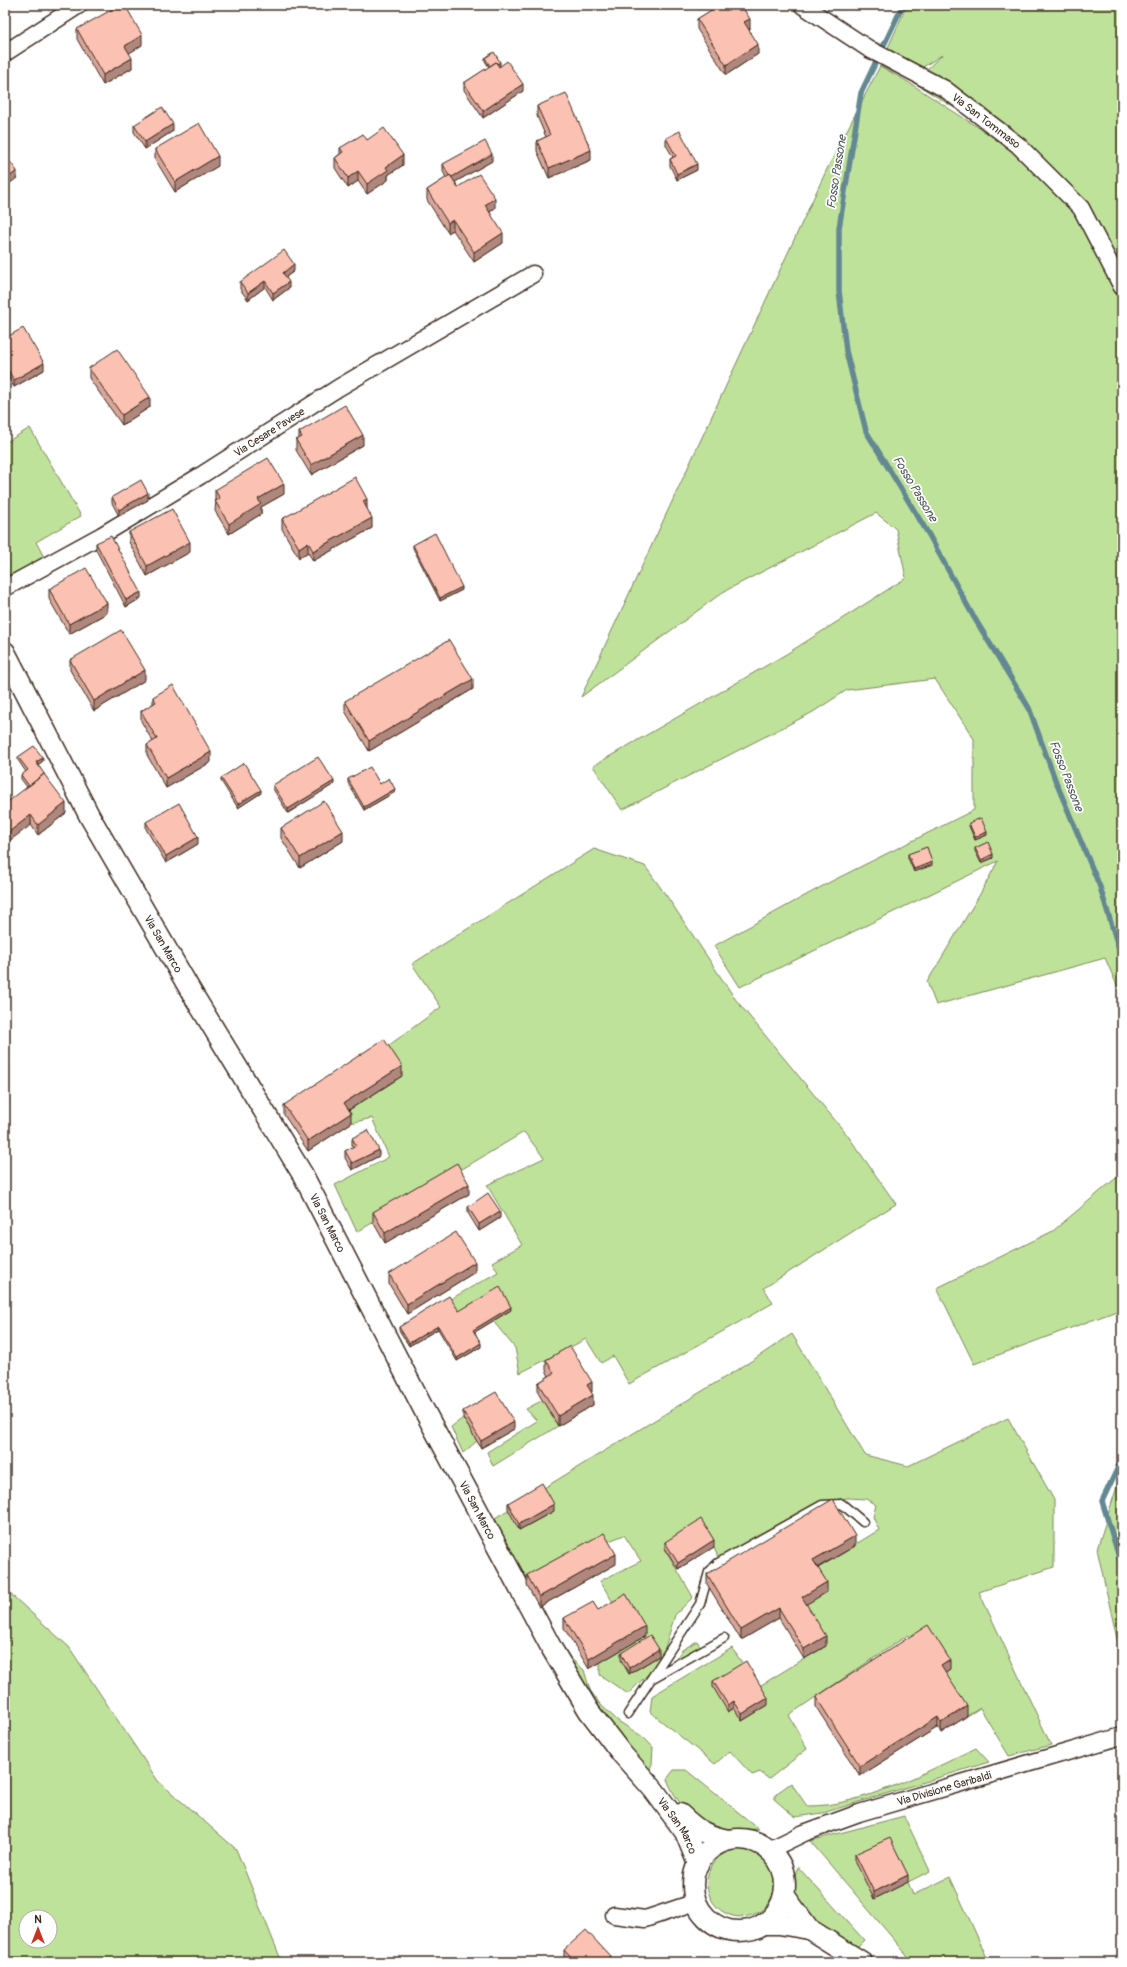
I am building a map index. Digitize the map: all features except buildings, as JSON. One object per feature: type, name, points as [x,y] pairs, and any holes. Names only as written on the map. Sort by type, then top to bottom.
[{"type":"street","points":[[5,53],[79,5]]},
{"type":"street","name":"Via San Tommaso","points":[[802,5],[869,49],[945,89],[1018,145],[1081,208],[1122,287]]},
{"type":"street","name":"Via Cesare Pavese","points":[[5,588],[108,531],[200,476],[338,388],[533,274]]},
{"type":"street","name":"Via San Marco","points":[[5,652],[90,817],[192,993],[303,1175],[424,1410],[552,1649],[589,1710],[622,1754],[653,1789],[685,1832],[698,1864]]},
{"type":"street","name":"Via Divisione Garibaldi","points":[[769,1850],[804,1832],[859,1813],[1122,1736]]},
{"type":"street","name":"Via San Marco","points":[[653,1789],[696,1829],[712,1836],[728,1840]]},
{"type":"street","points":[[728,1840],[749,1840],[760,1844],[769,1850],[778,1860],[783,1871],[785,1885],[784,1895],[778,1909],[763,1924],[749,1930],[728,1930],[709,1920],[696,1902],[692,1882],[698,1864],[711,1848],[728,1840]]},
{"type":"street","points":[[784,1895],[809,1929],[862,1962]]},
{"type":"street","points":[[614,1915],[645,1920],[696,1902]]},
{"type":"street","points":[[763,1924],[779,1924],[809,1929]]},
{"type":"lane","points":[[628,1714],[700,1604],[709,1572],[718,1563],[822,1505],[842,1504],[863,1522]]},
{"type":"lane","points":[[651,1679],[724,1638]]},
{"type":"green space","points":[[907,5],[1122,5],[1122,288],[1077,210],[993,132],[913,82],[942,55],[909,76],[882,61]]},
{"type":"green space","points":[[880,66],[908,82],[1010,148],[1075,212],[1104,259],[1122,296],[1122,997],[1105,958],[936,1005],[927,982],[979,896],[998,861],[740,987],[714,946],[830,882],[974,810],[974,739],[935,679],[847,690],[813,712],[622,810],[593,766],[788,653],[906,578],[896,529],[876,513],[723,592],[581,697],[827,169]]},
{"type":"green space","points":[[30,428],[81,516],[36,542],[46,561],[5,584],[5,443]]},
{"type":"green space","points":[[594,849],[645,866],[736,1000],[848,1136],[896,1204],[764,1288],[773,1303],[629,1384],[613,1356],[601,1363],[586,1339],[520,1373],[515,1348],[493,1321],[459,1315],[449,1300],[498,1272],[492,1262],[522,1245],[487,1185],[544,1158],[524,1132],[357,1232],[335,1185],[389,1157],[372,1118],[351,1123],[344,1113],[384,1049],[441,1007],[412,964]]},
{"type":"green space","points":[[1122,1173],[1122,1309],[974,1364],[937,1288],[1053,1231]]},
{"type":"green space","points":[[792,1334],[865,1455],[908,1466],[1008,1418],[1054,1500],[1054,1567],[979,1592],[1051,1745],[1009,1756],[980,1708],[967,1716],[908,1635],[789,1715],[807,1749],[769,1779],[760,1772],[752,1775],[730,1751],[715,1764],[650,1712],[652,1696],[732,1648],[758,1687],[825,1646],[802,1607],[813,1570],[879,1530],[873,1517],[876,1505],[866,1499],[848,1498],[817,1502],[718,1558],[714,1547],[665,1549],[693,1597],[675,1615],[663,1654],[650,1672],[628,1694],[600,1675],[600,1662],[617,1609],[600,1581],[641,1561],[624,1535],[604,1543],[527,1585],[495,1518],[753,1360]]},
{"type":"green space","points":[[543,1400],[558,1426],[493,1466],[487,1452],[537,1421],[526,1409]]},
{"type":"green space","points":[[463,1418],[477,1441],[463,1453],[451,1427]]},
{"type":"green space","points":[[1122,1471],[1122,1661],[1097,1549]]},
{"type":"green space","points":[[5,1589],[69,1647],[158,1781],[236,1849],[282,1962],[5,1962]]},
{"type":"green space","points":[[697,1641],[701,1647],[670,1667],[682,1650]]},
{"type":"green space","points":[[561,1650],[584,1670],[590,1690],[600,1704],[618,1721],[643,1737],[653,1747],[652,1764],[649,1771],[607,1723]]},
{"type":"green space","points":[[976,1748],[989,1762],[823,1813],[795,1817],[774,1799],[777,1793],[791,1783],[807,1806],[828,1805],[849,1801],[916,1777]]},
{"type":"green space","points":[[674,1770],[686,1770],[759,1829],[721,1831],[701,1822],[687,1810],[675,1796],[667,1779]]},
{"type":"green space","points":[[904,1816],[930,1871],[908,1882],[913,1895],[950,1877],[989,1962],[913,1962],[810,1841]]},
{"type":"green space","points":[[741,1849],[754,1852],[765,1859],[772,1870],[775,1883],[772,1896],[765,1907],[754,1914],[741,1917],[728,1914],[717,1907],[710,1896],[707,1883],[710,1870],[717,1859],[728,1852]]},
{"type":"green space","points":[[798,1867],[864,1940],[856,1948],[816,1923],[800,1907],[795,1897],[793,1885]]},
{"type":"waterway","name":"Fosso Passone","points":[[903,5],[861,93],[839,228],[839,291],[846,351],[866,431],[929,535],[972,614],[1029,708],[1056,782],[1100,887],[1122,959]]},
{"type":"waterway","points":[[1122,1459],[1102,1501],[1122,1567]]}]
